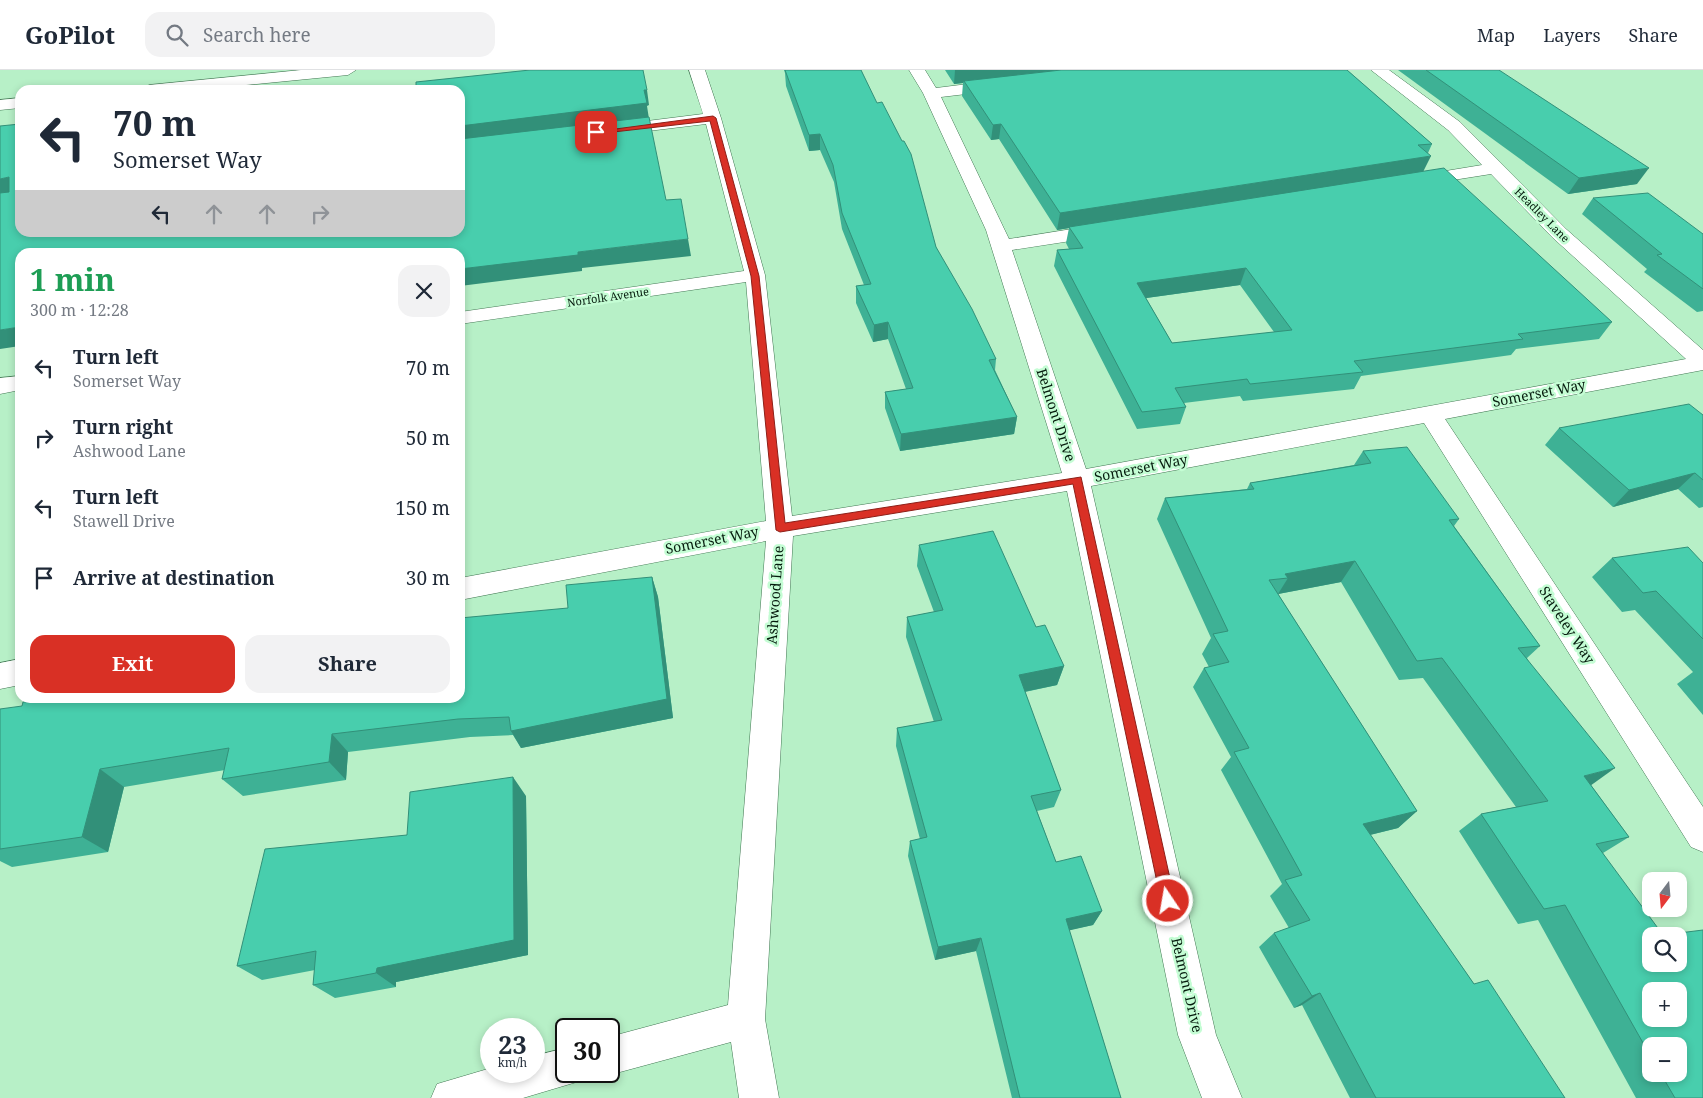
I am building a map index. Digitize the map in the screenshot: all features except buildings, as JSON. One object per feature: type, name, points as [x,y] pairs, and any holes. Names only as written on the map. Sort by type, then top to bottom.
[{"type":"street","points":[[199,85],[348,70]]},
{"type":"street","name":"Ashwood Lane","points":[[697,70],[713,118],[755,276],[780,528],[746,1019],[758,1098]]},
{"type":"street","name":"Belmont Drive","points":[[917,70],[931,93],[996,230],[1077,480],[1197,1035],[1222,1098]]},
{"type":"street","name":"Headley Lane","points":[[1379,70],[1454,126],[1559,233],[1703,362]]},
{"type":"street","points":[[931,93],[1020,83]]},
{"type":"street","points":[[0,105],[15,104]]},
{"type":"street","points":[[596,132],[713,118]]},
{"type":"street","points":[[1396,184],[1495,168]]},
{"type":"street","points":[[1001,246],[1120,227]]},
{"type":"street","name":"Norfolk Avenue","points":[[465,317],[755,276]]},
{"type":"street","name":"Somerset Way","points":[[465,587],[780,528],[1077,480],[1703,362]]},
{"type":"street","points":[[0,386],[15,384]]},
{"type":"street","name":"Staveley Way","points":[[1430,414],[1703,836]]},
{"type":"street","points":[[0,676],[15,673]]},
{"type":"street","points":[[620,1053],[746,1019]]},
{"type":"street","points":[[451,1098],[555,1070]]},
{"type":"route","points":[[596,132],[713,118],[755,276],[780,528],[1077,480],[1168,901]]}]
